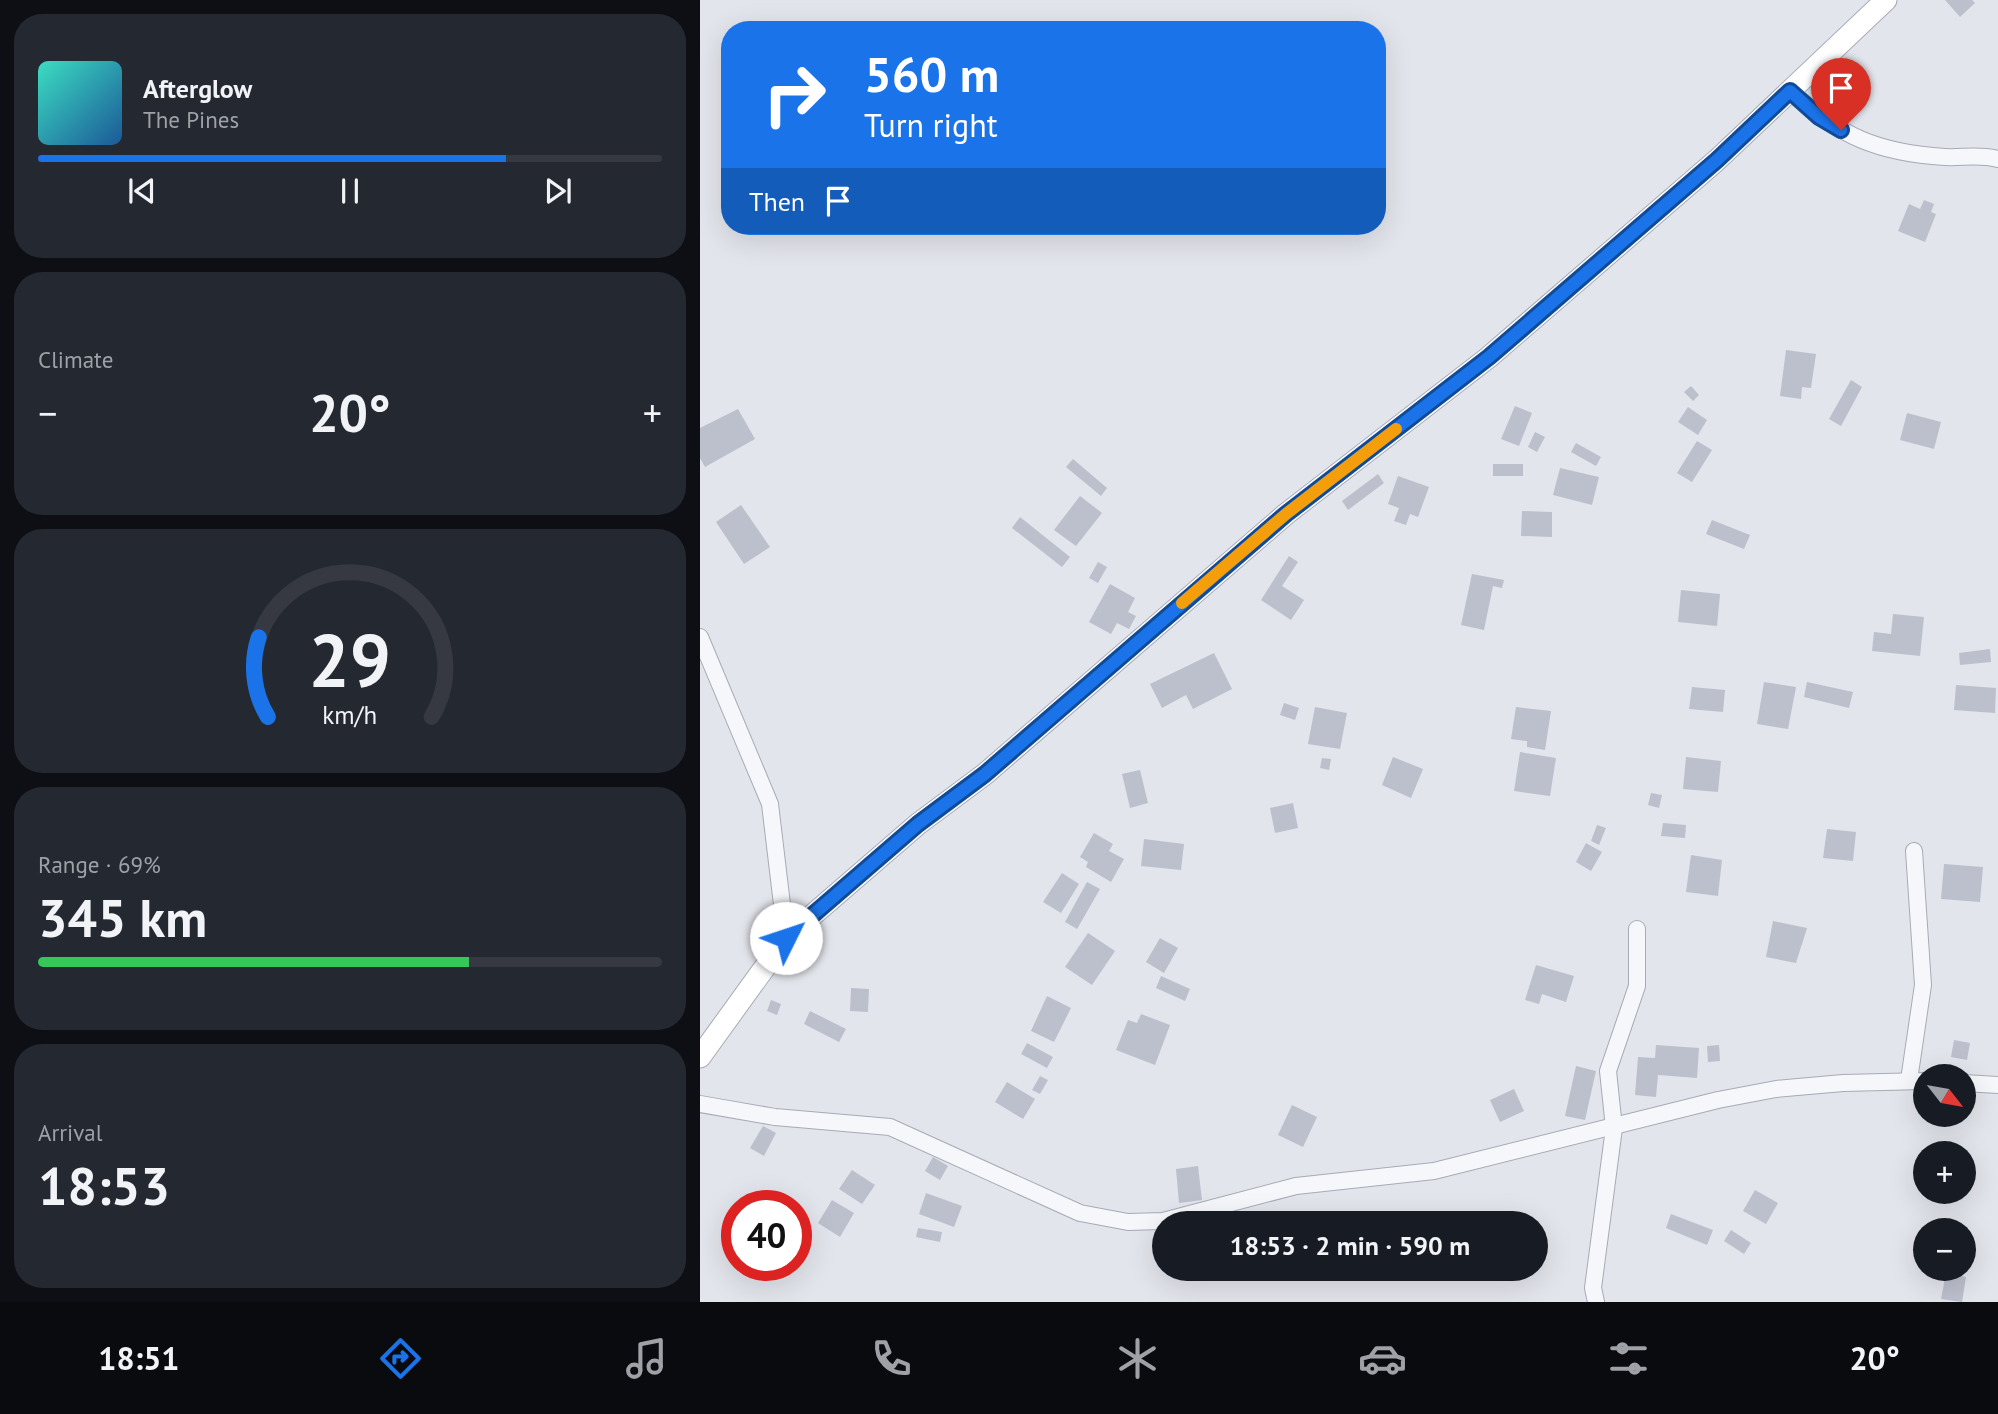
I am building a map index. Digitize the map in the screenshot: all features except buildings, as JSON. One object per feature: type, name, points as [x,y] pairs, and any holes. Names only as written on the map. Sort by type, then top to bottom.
[{"type":"street","points":[[700,1057],[786,938],[918,824],[985,774],[1286,514],[1489,357],[1717,160],[1886,0]]},
{"type":"street","points":[[1790,91],[1819,117],[1863,143],[1901,154],[1949,157],[1982,155],[1998,159]]},
{"type":"street","points":[[700,637],[770,804],[786,938]]},
{"type":"street","points":[[1914,851],[1923,985],[1918,1064]]},
{"type":"street","points":[[1596,1302],[1593,1288],[1614,1128],[1608,1071],[1637,986],[1637,929]]},
{"type":"street","points":[[700,1104],[775,1117],[890,1127],[1080,1213],[1128,1223],[1163,1221],[1296,1186],[1434,1171],[1718,1100],[1776,1089],[1913,1081]]},
{"type":"street","points":[[1976,1083],[1998,1084]]},
{"type":"slow traffic","points":[[1182,603],[1286,514],[1396,429]]},
{"type":"route","points":[[786,938],[918,824],[985,774],[1286,514],[1489,357],[1717,160],[1790,91],[1819,117],[1841,130]]}]
